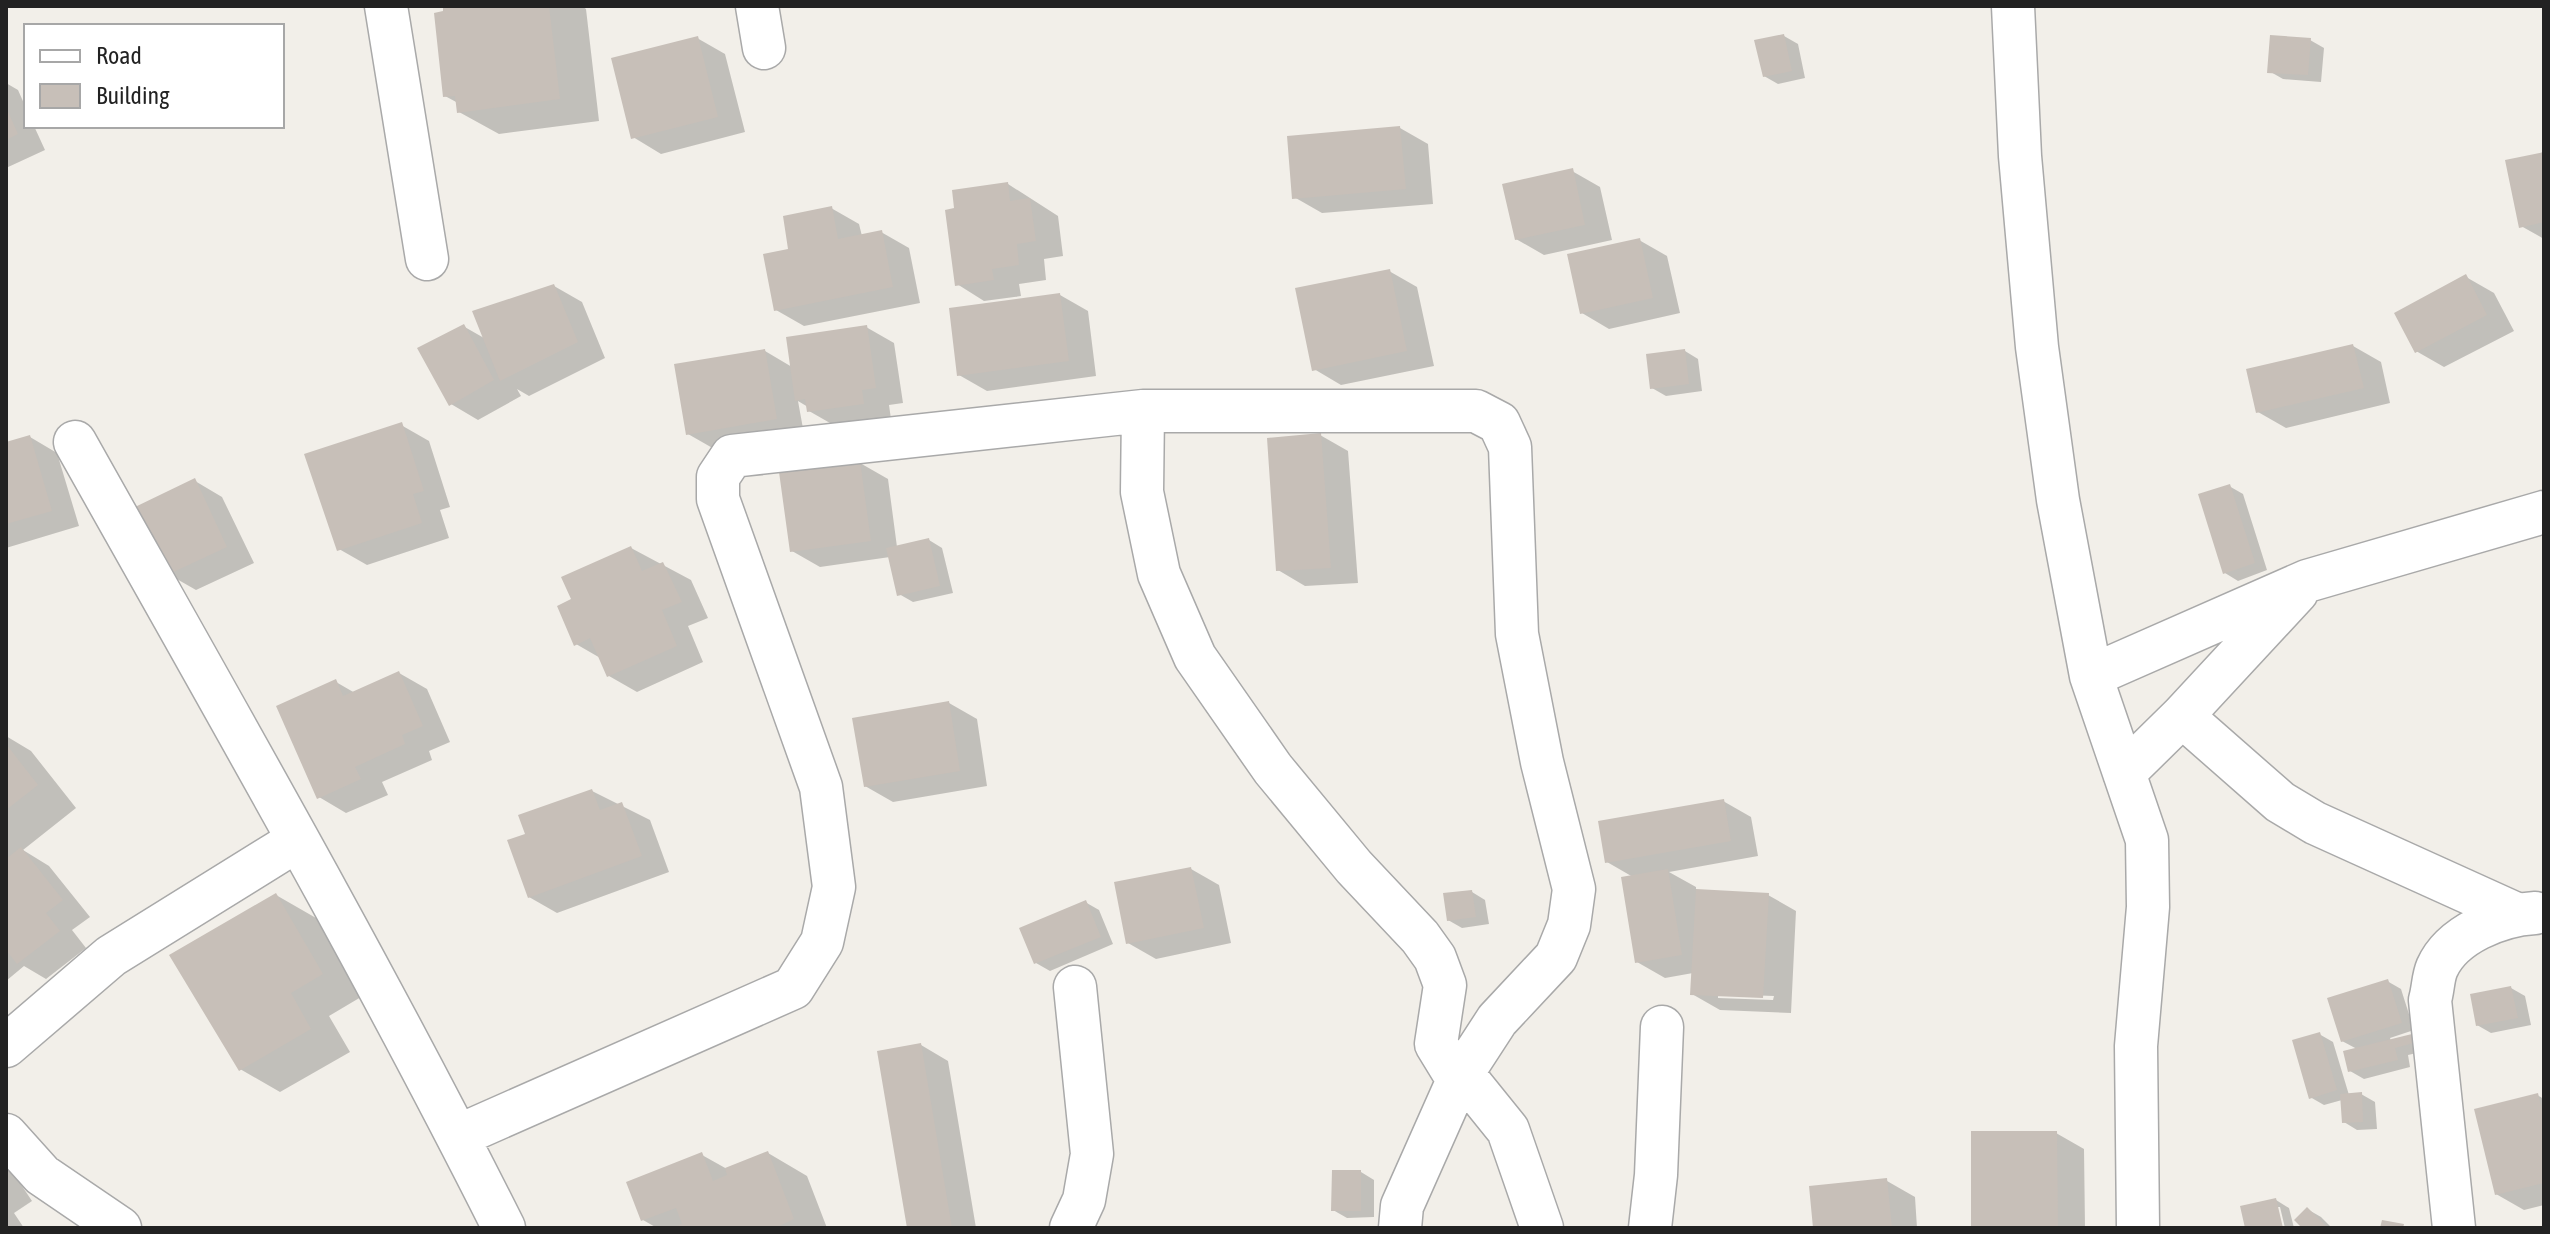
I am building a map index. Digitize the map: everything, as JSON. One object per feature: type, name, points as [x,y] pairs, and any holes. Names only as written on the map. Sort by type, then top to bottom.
[{"type":"street","points":[[386,6],[427,259]]},
{"type":"street","points":[[757,6],[764,48]]},
{"type":"street","points":[[2013,6],[2020,156],[2037,347],[2058,500],[2091,676],[2147,840],[2148,907],[2136,1046],[2138,1228]]},
{"type":"street","points":[[1143,411],[1142,492],[1159,574],[1195,657],[1273,769],[1435,958],[1445,985],[1436,1044],[1460,1077],[1508,1130],[1542,1228]]},
{"type":"street","points":[[458,1136],[793,988],[822,942],[834,887],[821,787],[718,499],[718,477],[732,456],[1143,411],[1476,411],[1499,423],[1510,447],[1517,634],[1542,762],[1574,889],[1569,925],[1556,957],[1497,1020],[1460,1077],[1402,1206],[1400,1228]]},
{"type":"street","points":[[75,442],[298,840],[458,1136],[504,1228]]},
{"type":"street","points":[[2091,676],[2307,581],[2544,512]]},
{"type":"street","points":[[2124,773],[2182,716],[2307,581]]},
{"type":"street","points":[[2182,716],[2280,802],[2315,823],[2530,913]]},
{"type":"street","points":[[6,1046],[111,956],[298,840]]},
{"type":"street","points":[[2454,1228],[2430,1000],[2438,967],[2461,938],[2530,913]]},
{"type":"street","points":[[1071,1228],[1084,1200],[1092,1154],[1075,987]]},
{"type":"street","points":[[1650,1228],[1656,1175],[1662,1027]]},
{"type":"street","points":[[6,1135],[42,1175],[120,1228]]},
{"type":"building","points":[[443,6],[549,6],[560,99],[457,113],[455,96],[443,97],[434,13],[443,11]]},
{"type":"building","points":[[1784,34],[1792,71],[1763,77],[1754,40]]},
{"type":"building","points":[[2270,35],[2311,38],[2308,75],[2267,73]]},
{"type":"building","points":[[698,36],[718,117],[631,139],[611,58]]},
{"type":"building","points":[[6,107],[18,134],[6,140]]},
{"type":"building","points":[[1400,126],[1406,189],[1292,199],[1287,136]]},
{"type":"building","points":[[2544,152],[2544,222],[2519,228],[2505,160]]},
{"type":"building","points":[[1573,168],[1585,225],[1515,240],[1502,184]]},
{"type":"building","points":[[1008,182],[1010,201],[1030,198],[1036,241],[1017,244],[1019,265],[992,269],[994,280],[955,286],[945,210],[954,208],[952,190]]},
{"type":"building","points":[[832,206],[838,239],[882,230],[893,287],[774,311],[763,254],[788,249],[783,216]]},
{"type":"building","points":[[1640,238],[1653,298],[1580,314],[1567,254]]},
{"type":"building","points":[[1390,269],[1407,351],[1312,371],[1295,288]]},
{"type":"building","points":[[2466,274],[2487,315],[2415,353],[2394,313]]},
{"type":"building","points":[[554,284],[578,342],[500,381],[472,311]]},
{"type":"building","points":[[1060,293],[1069,361],[957,376],[949,308]]},
{"type":"building","points":[[464,324],[494,380],[449,406],[417,348]]},
{"type":"building","points":[[867,325],[876,388],[862,390],[864,404],[807,412],[805,399],[795,401],[786,337]]},
{"type":"building","points":[[2353,344],[2364,388],[2256,413],[2246,369]]},
{"type":"building","points":[[765,349],[777,419],[686,435],[674,364]]},
{"type":"building","points":[[1685,349],[1689,384],[1650,389],[1646,354]]},
{"type":"building","points":[[402,422],[424,491],[413,494],[422,523],[337,551],[304,454]]},
{"type":"building","points":[[1321,433],[1331,568],[1276,571],[1267,438]]},
{"type":"building","points":[[30,435],[52,511],[6,524],[6,442]]},
{"type":"building","points":[[860,461],[871,541],[790,552],[779,472]]},
{"type":"building","points":[[195,478],[227,547],[167,575],[135,507]]},
{"type":"building","points":[[2230,484],[2255,563],[2223,574],[2198,494]]},
{"type":"building","points":[[929,538],[940,586],[897,596],[886,548]]},
{"type":"building","points":[[631,546],[642,571],[663,562],[682,602],[662,610],[677,646],[607,677],[590,638],[574,646],[557,606],[571,599],[561,577]]},
{"type":"building","points":[[399,671],[423,726],[402,735],[405,744],[355,767],[361,779],[317,799],[276,706],[336,679],[343,696]]},
{"type":"building","points":[[949,701],[960,771],[864,787],[852,718]]},
{"type":"building","points":[[6,744],[38,785],[6,810]]},
{"type":"building","points":[[592,789],[600,810],[622,802],[642,856],[528,898],[507,840],[525,834],[518,815]]},
{"type":"building","points":[[1724,799],[1731,841],[1605,863],[1598,821]]},
{"type":"building","points":[[21,847],[63,900],[46,913],[60,931],[17,964],[6,950],[6,859]]},
{"type":"building","points":[[1191,867],[1204,928],[1126,944],[1114,882]]},
{"type":"building","points":[[1668,869],[1682,955],[1635,963],[1621,877]]},
{"type":"building","points":[[1696,889],[1769,893],[1763,998],[1690,995]]},
{"type":"building","points":[[1472,890],[1476,917],[1447,921],[1443,893]]},
{"type":"building","points":[[276,893],[323,974],[291,993],[311,1029],[239,1071],[169,955]]},
{"type":"building","points":[[1086,900],[1101,937],[1034,964],[1019,928]]},
{"type":"building","points":[[2388,979],[2402,1023],[2341,1042],[2327,998]]},
{"type":"building","points":[[2511,986],[2518,1018],[2476,1026],[2470,994]]},
{"type":"building","points":[[2320,1032],[2337,1090],[2309,1099],[2292,1040]]},
{"type":"building","points":[[2416,1033],[2417,1042],[2395,1048],[2398,1060],[2348,1072],[2343,1051]]},
{"type":"building","points":[[921,1043],[952,1228],[907,1228],[877,1051]]},
{"type":"building","points":[[2362,1092],[2363,1122],[2342,1123],[2340,1094]]},
{"type":"building","points":[[2538,1093],[2544,1120],[2544,1183],[2495,1195],[2474,1109]]},
{"type":"building","points":[[1971,1131],[2057,1131],[2058,1228],[1971,1228]]},
{"type":"building","points":[[768,1151],[794,1219],[775,1228],[672,1228],[682,1224],[676,1208],[641,1221],[626,1182],[702,1152],[713,1181],[727,1175],[725,1168]]},
{"type":"building","points":[[1332,1170],[1361,1170],[1361,1211],[1331,1211]]},
{"type":"building","points":[[1887,1178],[1892,1228],[1813,1228],[1809,1186]]},
{"type":"building","points":[[2276,1198],[2283,1228],[2245,1228],[2240,1206]]},
{"type":"building","points":[[2307,1207],[2328,1228],[2302,1228],[2294,1220]]},
{"type":"building","points":[[2382,1220],[2404,1224],[2403,1228],[2380,1228]]}]
